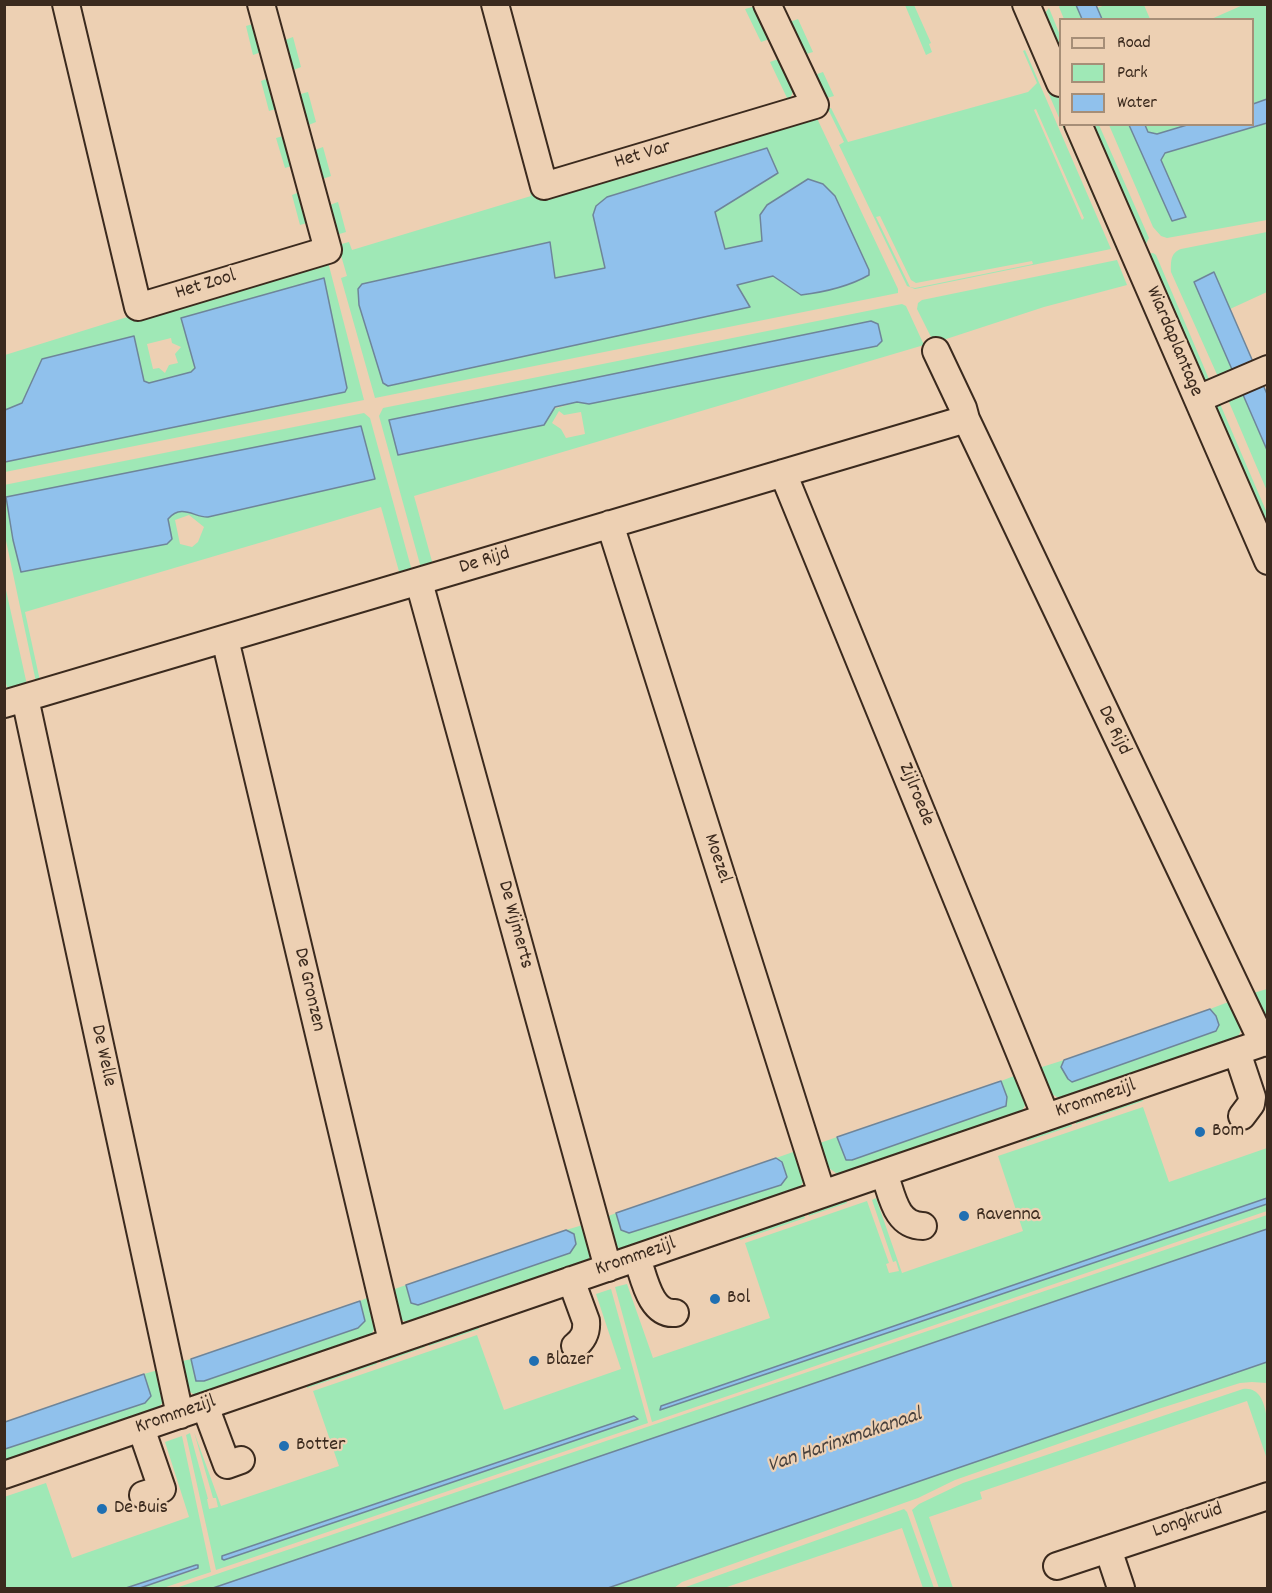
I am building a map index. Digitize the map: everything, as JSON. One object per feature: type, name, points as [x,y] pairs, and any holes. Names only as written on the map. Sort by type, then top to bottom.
[{"type":"street","name":"Het Zool","points":[[66,4],[138,307],[328,250],[261,4]]},
{"type":"street","name":"Het Var","points":[[495,4],[544,186],[815,105],[767,4]]},
{"type":"street","points":[[1032,6],[1059,80]]},
{"type":"street","name":"Wiardaplantage","points":[[1079,126],[1268,561]]},
{"type":"street","name":"De Rijd","points":[[936,351],[966,419],[1265,1042]]},
{"type":"street","points":[[1198,399],[1265,370]]},
{"type":"street","name":"De Rijd","points":[[15,701],[966,419]]},
{"type":"street","name":"Zijlroede","points":[[783,473],[1046,1117]]},
{"type":"street","name":"Moezel","points":[[610,524],[822,1194]]},
{"type":"street","name":"De Wijmerts","points":[[419,582],[608,1268]]},
{"type":"street","name":"De Gronzen","points":[[225,639],[392,1341]]},
{"type":"street","name":"De Welle","points":[[15,701],[180,1415]]},
{"type":"street","name":"Krommezijl","points":[[4,1475],[1265,1042]]},
{"type":"street","points":[[1237,1052],[1252,1097],[1251,1104],[1242,1116]]},
{"type":"street","points":[[884,1173],[899,1215],[909,1224],[923,1226]]},
{"type":"street","points":[[637,1258],[656,1305],[664,1312],[675,1313]]},
{"type":"street","points":[[571,1280],[586,1321],[585,1335],[575,1346]]},
{"type":"street","points":[[205,1406],[226,1465],[241,1460]]},
{"type":"street","points":[[141,1428],[162,1489],[143,1495]]},
{"type":"street","name":"Longkruid","points":[[1057,1566],[1268,1496]]},
{"type":"street","points":[[1108,1549],[1121,1588]]},
{"type":"green space","points":[[905,5],[914,5],[931,43],[929,44],[932,52],[926,55]]},
{"type":"green space","points":[[1060,5],[1076,5],[1082,18],[1064,18]]},
{"type":"green space","points":[[1105,5],[1144,5],[1150,18],[1102,18],[1097,8]]},
{"type":"green space","points":[[1243,5],[1267,5],[1267,99],[1254,104],[1254,18],[1214,18]]},
{"type":"green space","points":[[756,6],[772,38],[761,42],[745,9]]},
{"type":"green space","points":[[1049,8],[1059,33],[1059,61],[1042,17]]},
{"type":"green space","points":[[798,19],[813,52],[803,55],[787,23]]},
{"type":"green space","points":[[256,23],[264,51],[253,55],[246,26]]},
{"type":"green space","points":[[1033,36],[1059,99],[1059,118],[1025,39]]},
{"type":"green space","points":[[293,37],[301,67],[291,71],[282,41]]},
{"type":"green space","points":[[1025,50],[1111,249],[915,289],[907,286],[839,145],[844,142],[828,109],[831,108],[848,142],[1028,92],[1037,83],[1023,51]],"holes":[[[1036,109],[1084,218],[1082,220],[1034,110]],[[880,216],[911,280],[916,283],[1032,261],[1033,264],[915,288],[910,287],[876,217]]]},
{"type":"green space","points":[[781,58],[793,85],[792,95],[788,100],[770,62]]},
{"type":"green space","points":[[823,72],[834,96],[823,99],[812,76]]},
{"type":"green space","points":[[271,77],[279,108],[269,111],[261,81]]},
{"type":"green space","points":[[308,92],[316,122],[306,126],[297,95]]},
{"type":"green space","points":[[814,112],[898,293],[375,398],[341,278],[347,276],[338,245],[349,242],[352,250],[531,196],[530,193]],"holes":[[[767,148],[778,173],[715,212],[725,249],[762,241],[761,215],[835,196],[869,270],[801,295],[773,276],[736,285],[749,306],[362,284],[549,242],[555,278],[606,268],[593,215],[596,206],[607,197]]]},
{"type":"green space","points":[[1267,123],[1267,220],[1167,238],[1161,236],[1153,227],[1109,126],[1129,126],[1172,221],[1186,216],[1160,160],[1165,153]]},
{"type":"green space","points":[[1062,126],[1071,126],[1125,249],[1117,251]]},
{"type":"green space","points":[[1087,126],[1099,126],[1149,238],[1145,246],[1139,247]]},
{"type":"green space","points":[[1145,126],[1184,126],[1157,134],[1148,132]]},
{"type":"green space","points":[[287,135],[295,165],[285,168],[276,138]]},
{"type":"green space","points":[[323,147],[331,176],[320,180],[312,151]]},
{"type":"green space","points":[[302,191],[310,222],[300,225],[292,195]]},
{"type":"green space","points":[[338,202],[346,232],[336,235],[327,206]]},
{"type":"green space","points":[[1267,232],[1267,292],[1230,309],[1214,272],[1194,282],[1235,376],[1219,379],[1171,272],[1172,258],[1181,249]]},
{"type":"green space","points":[[1153,253],[1156,255],[1212,386],[1204,386],[1143,255]]},
{"type":"green space","points":[[1117,260],[1127,285],[1044,307],[934,343],[917,309],[918,303],[922,300]]},
{"type":"green space","points":[[328,262],[364,400],[5,472],[5,462],[345,392],[347,388],[324,279],[192,372],[149,383],[144,381],[134,337],[42,359],[22,403],[5,410],[5,355],[124,318]],"holes":[[[171,338],[172,343],[181,347],[175,354],[178,363],[169,365],[165,373],[159,368],[153,369],[147,344]]]},
{"type":"green space","points":[[902,304],[906,306],[924,345],[414,496],[433,565],[421,568],[379,416],[383,408]],"holes":[[[871,321],[878,324],[882,341],[877,346],[589,404],[577,402],[399,455],[389,420]],[[559,411],[564,415],[581,412],[585,434],[566,438],[561,429],[552,423]]]},
{"type":"green space","points":[[1241,390],[1267,450],[1267,491],[1226,395]]},
{"type":"green space","points":[[1218,399],[1267,513],[1267,536],[1211,406]]},
{"type":"green space","points":[[364,413],[370,418],[412,571],[400,575],[381,507],[25,612],[40,681],[36,682],[5,536],[4,485]],"holes":[[[361,426],[375,479],[208,517],[178,512],[168,519],[22,572],[13,540],[7,497]],[[189,515],[204,527],[198,542],[192,547],[180,544],[175,520]]]},
{"type":"green space","points":[[4,581],[27,685],[8,691],[4,676]]},
{"type":"green space","points":[[1267,989],[1267,1022],[1250,994]]},
{"type":"green space","points":[[1231,1001],[1241,1030],[1234,1040],[1071,1100],[1069,1095],[1059,1098],[1048,1092],[1039,1068],[1064,1060],[1061,1067],[1216,1016],[1210,1009]]},
{"type":"green space","points":[[1017,1077],[1027,1101],[1022,1111],[1011,1115],[1012,1120],[847,1177],[846,1172],[836,1173],[826,1166],[820,1143],[837,1137],[846,1160],[852,1160],[1007,1097],[1001,1081]]},
{"type":"green space","points":[[1140,1094],[1143,1101],[1076,1124],[1073,1117]]},
{"type":"green space","points":[[1143,1107],[1169,1182],[1267,1148],[1267,1198],[662,1406],[660,1410],[1267,1204],[1267,1211],[652,1422],[615,1287],[627,1284],[653,1358],[770,1318],[745,1243],[867,1201],[889,1263],[886,1264],[889,1273],[899,1271],[896,1261],[893,1262],[872,1200],[876,1198],[902,1273],[1023,1231],[998,1156]]},
{"type":"green space","points":[[1069,1118],[1072,1126],[1027,1141],[1024,1134]]},
{"type":"green space","points":[[796,1151],[804,1180],[801,1186],[789,1191],[790,1196],[621,1250],[614,1244],[606,1217],[616,1213],[621,1230],[782,1162],[776,1158]]},
{"type":"green space","points":[[844,1196],[847,1203],[809,1216],[806,1209]]},
{"type":"green space","points":[[802,1210],[805,1218],[740,1240],[738,1232]]},
{"type":"green space","points":[[1267,1215],[1267,1229],[213,1588],[176,1588]]},
{"type":"green space","points":[[586,1224],[592,1252],[588,1261],[411,1322],[401,1319],[396,1312],[389,1291],[406,1285],[411,1303],[418,1305],[570,1253],[576,1244],[574,1234],[566,1230]]},
{"type":"green space","points":[[611,1289],[648,1423],[216,1570],[186,1435],[190,1433],[209,1509],[218,1507],[216,1498],[213,1498],[194,1432],[221,1506],[339,1466],[313,1391],[477,1335],[504,1410],[621,1369],[596,1294]],"holes":[[[634,1416],[637,1418],[635,1420],[222,1557]]]},
{"type":"green space","points":[[369,1297],[375,1322],[370,1336],[197,1395],[188,1391],[182,1378],[179,1362],[191,1359],[196,1380],[204,1381],[358,1328],[365,1321],[360,1301]]},
{"type":"green space","points":[[476,1321],[479,1329],[429,1346],[426,1338]]},
{"type":"green space","points":[[423,1340],[425,1347],[381,1363],[378,1355]]},
{"type":"green space","points":[[374,1357],[377,1364],[307,1388],[305,1380]]},
{"type":"green space","points":[[1267,1362],[1267,1383],[1240,1383],[1155,1410],[955,1480],[918,1498],[682,1582],[674,1588],[608,1588]]},
{"type":"green space","points":[[158,1370],[165,1400],[157,1409],[11,1463],[9,1458],[5,1460],[5,1449],[145,1403],[151,1396],[144,1374]]},
{"type":"green space","points":[[1243,1389],[1252,1390],[1259,1395],[1264,1404],[1267,1459],[1247,1401],[980,1492],[982,1499],[929,1517],[953,1588],[939,1588],[912,1510],[919,1504],[963,1483]]},
{"type":"green space","points":[[182,1436],[211,1572],[163,1588],[140,1588],[198,1569],[196,1565],[126,1588],[5,1588],[4,1497],[46,1483],[72,1558],[189,1517],[165,1442]]},
{"type":"green space","points":[[904,1509],[934,1588],[923,1588],[902,1528],[724,1588],[683,1588]]},
{"type":"water","points":[[1076,5],[1096,5],[1102,18],[1082,18]]},
{"type":"water","points":[[1267,99],[1267,123],[1165,153],[1161,160],[1186,217],[1172,221],[1129,126],[1145,126],[1148,132],[1157,134],[1184,126],[1254,126],[1254,104]]},
{"type":"water","points":[[767,148],[778,173],[715,212],[725,249],[762,241],[760,215],[767,205],[808,179],[823,184],[835,196],[869,270],[869,275],[836,288],[801,295],[773,276],[737,285],[750,307],[388,386],[383,383],[359,305],[358,289],[362,284],[550,242],[555,278],[605,268],[593,215],[596,206],[607,197]]},
{"type":"water","points":[[1214,272],[1267,394],[1267,450],[1194,282]]},
{"type":"water","points":[[324,278],[347,388],[345,392],[5,462],[5,410],[22,403],[42,359],[134,336],[144,381],[149,383],[191,372],[195,368],[181,318]]},
{"type":"water","points":[[871,321],[878,324],[882,341],[877,346],[589,404],[577,402],[555,407],[544,425],[398,455],[389,420]]},
{"type":"water","points":[[361,426],[375,479],[208,517],[178,512],[168,519],[172,539],[167,544],[21,572],[6,497]]},
{"type":"water","points":[[1210,1009],[1219,1025],[1216,1031],[1072,1082],[1061,1067],[1064,1060]]},
{"type":"water","points":[[1001,1081],[1007,1097],[1006,1106],[852,1160],[846,1160],[837,1137]]},
{"type":"water","points":[[776,1158],[782,1162],[787,1177],[781,1185],[629,1233],[621,1230],[616,1213]]},
{"type":"water","points":[[1267,1198],[1267,1204],[660,1410],[661,1406]]},
{"type":"water","name":"Van Harinxmakanaal","points":[[1267,1229],[1267,1362],[608,1588],[213,1588]]},
{"type":"water","points":[[566,1230],[574,1234],[576,1244],[570,1253],[418,1305],[411,1303],[406,1285]]},
{"type":"water","points":[[360,1301],[365,1321],[358,1328],[204,1381],[196,1381],[191,1359]]},
{"type":"water","points":[[144,1374],[151,1396],[145,1403],[5,1449],[5,1422]]},
{"type":"water","points":[[634,1416],[638,1419],[222,1559],[222,1556]]},
{"type":"water","points":[[196,1565],[198,1568],[140,1588],[126,1588]]},
{"type":"place","name":"Bom","points":[[1200,1132]]},
{"type":"place","name":"Ravenna","points":[[964,1216]]},
{"type":"place","name":"Bol","points":[[715,1299]]},
{"type":"place","name":"Blazer","points":[[534,1361]]},
{"type":"place","name":"Botter","points":[[284,1446]]},
{"type":"place","name":"De Buis","points":[[102,1509]]}]
